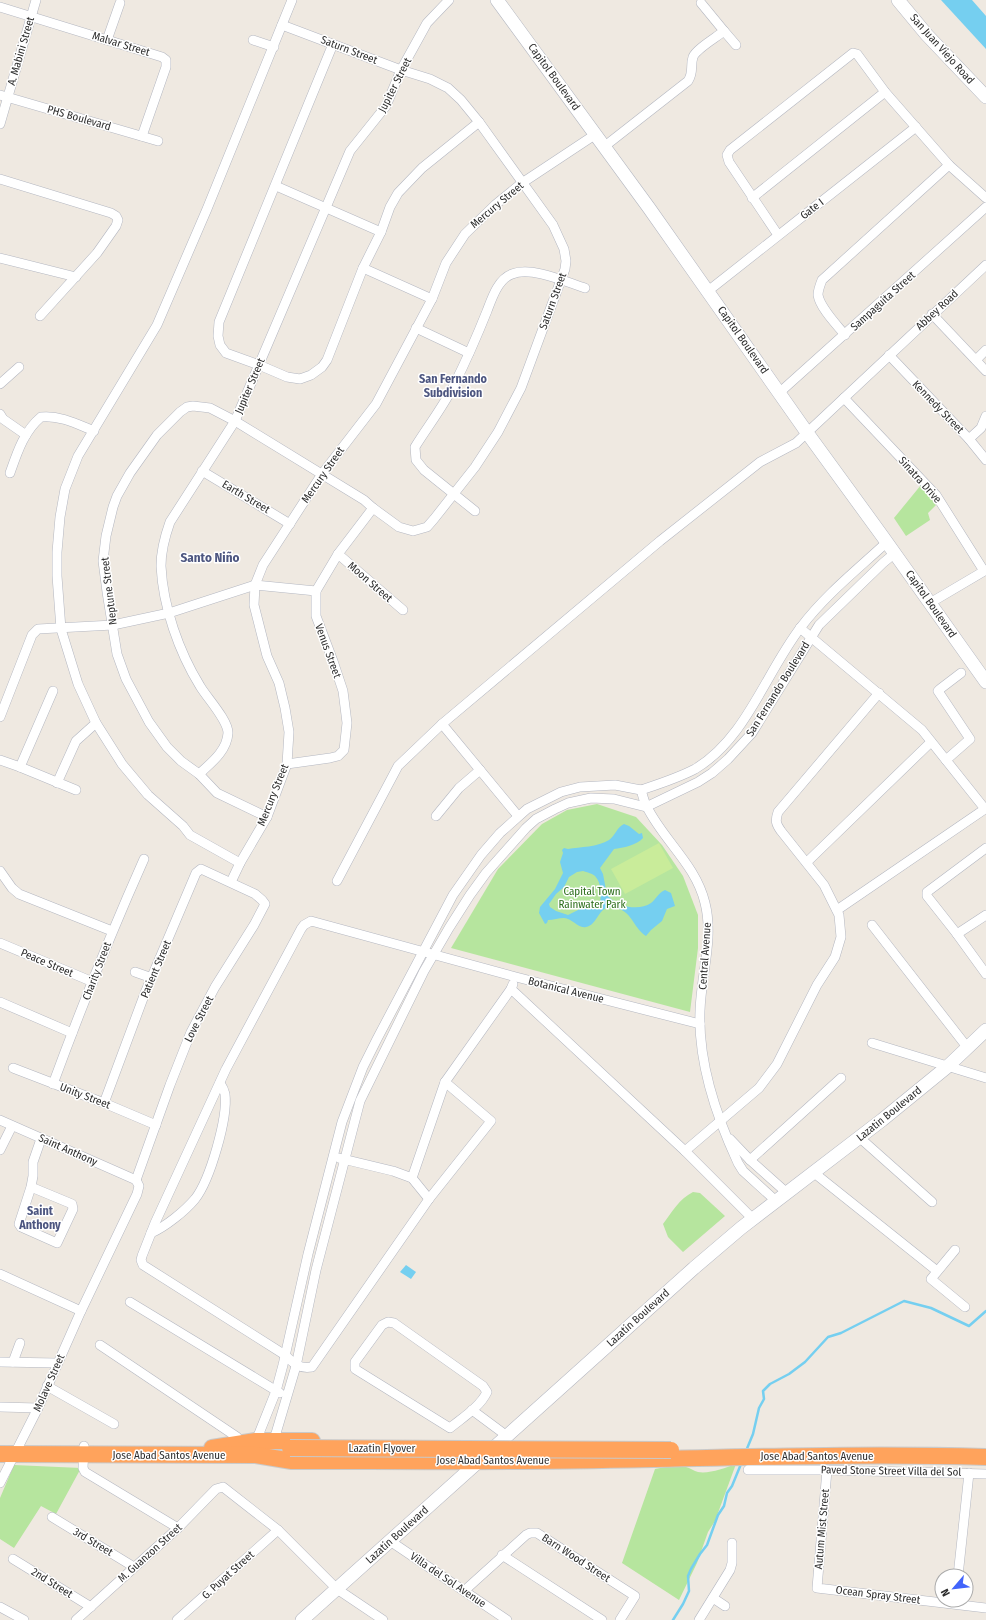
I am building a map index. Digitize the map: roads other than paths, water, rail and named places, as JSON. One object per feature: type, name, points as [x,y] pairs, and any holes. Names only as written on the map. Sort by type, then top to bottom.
[{"type":"highway","name":"Jose Abad Santos Avenue","points":[[83,1450],[256,1448],[274,1440],[393,1441],[497,1447],[602,1460],[725,1452],[986,1457]]},
{"type":"highway","name":"Jose Abad Santos Avenue","points":[[0,1445],[11,1451],[213,1448],[240,1442],[292,1461],[481,1460],[497,1447]]},
{"type":"highway","name":"Jose Abad Santos Avenue","points":[[759,1452],[927,1447],[986,1449]]},
{"type":"highway","name":"Lazatin Flyover","points":[[213,1448],[291,1451],[725,1452]]},
{"type":"highway","name":"Lazatin Flyover","points":[[256,1448],[291,1451]]},
{"type":"main road","name":"Capitol Boulevard","points":[[497,0],[605,146],[808,434],[986,682]]},
{"type":"main road","name":"San Juan Viejo Road","points":[[898,0],[927,35],[986,97]]},
{"type":"main road","name":"Lazatin Boulevard","points":[[497,1447],[666,1293],[753,1219],[813,1172],[860,1138],[947,1066],[986,1030]]},
{"type":"main road","name":"Lazatin Boulevard","points":[[302,1620],[481,1460]]},
{"type":"street","name":"A. Mabini Street","points":[[0,124],[4,96],[32,16],[36,0]]},
{"type":"street","points":[[240,863],[190,835],[183,826],[148,795],[122,764],[96,723],[78,684],[61,629],[56,576],[60,518],[70,475],[78,456],[157,324],[207,210],[292,0]]},
{"type":"street","name":"Jupiter Street","points":[[199,774],[218,756],[226,743],[228,732],[224,720],[192,672],[183,655],[169,613],[163,588],[161,565],[164,538],[170,522],[235,421],[350,151],[386,106],[401,70],[427,23],[449,0]]},
{"type":"street","points":[[108,40],[120,2]]},
{"type":"street","points":[[701,3],[736,44]]},
{"type":"street","name":"Malvar Street","points":[[0,7],[162,57],[166,60],[166,66],[142,136]]},
{"type":"street","name":"Saturn Street","points":[[282,25],[401,70],[430,79],[448,88],[461,100],[479,122],[553,225],[562,244],[566,261],[561,280],[521,388],[498,432],[475,467],[427,527],[413,531],[399,526],[364,500],[322,474]]},
{"type":"street","points":[[605,146],[688,81],[691,76],[692,58],[724,31]]},
{"type":"street","points":[[253,40],[274,47]]},
{"type":"street","points":[[333,44],[219,322],[218,336],[220,345],[226,353],[259,365],[287,378],[300,379],[311,375],[322,367],[327,360],[363,268],[381,232],[390,207],[398,194],[407,182],[479,122]]},
{"type":"street","points":[[778,235],[728,162],[727,155],[730,150],[788,103],[854,53],[857,54],[885,92],[949,165],[986,198]]},
{"type":"street","points":[[752,198],[885,92]]},
{"type":"street","name":"PHS Boulevard","points":[[4,96],[158,141]]},
{"type":"street","name":"Gate I","points":[[708,291],[916,127]]},
{"type":"street","name":"Mercury Street","points":[[231,882],[240,863],[267,817],[287,764],[289,732],[279,683],[267,656],[254,605],[255,585],[264,565],[322,474],[376,404],[432,299],[446,263],[464,234],[522,183],[596,134]]},
{"type":"street","points":[[845,335],[821,305],[818,295],[822,280],[949,165]]},
{"type":"street","points":[[0,179],[112,213],[118,220],[116,226],[96,253],[40,316]]},
{"type":"street","points":[[276,186],[381,232]]},
{"type":"street","name":"Sampaguita Street","points":[[779,393],[986,207]]},
{"type":"street","points":[[0,258],[76,277]]},
{"type":"street","name":"Abbey Road","points":[[337,881],[398,766],[442,724],[654,546],[760,462],[796,443],[808,434],[932,314],[986,265]]},
{"type":"street","points":[[363,268],[432,299]]},
{"type":"street","points":[[475,511],[424,470],[416,460],[415,447],[453,386],[500,283],[505,278],[512,274],[523,272],[539,274],[585,288]]},
{"type":"street","points":[[932,314],[986,370]]},
{"type":"street","points":[[416,328],[469,353]]},
{"type":"street","points":[[976,360],[986,350]]},
{"type":"street","name":"Kennedy Street","points":[[889,355],[986,460]]},
{"type":"street","points":[[0,384],[19,367]]},
{"type":"street","name":"Sinatra Drive","points":[[844,398],[936,495],[985,571]]},
{"type":"street","name":"Neptune Street","points":[[267,817],[217,793],[199,774],[181,761],[167,747],[149,722],[126,679],[117,654],[103,561],[106,536],[113,507],[130,473],[157,434],[187,407],[205,407],[235,421],[322,474]]},
{"type":"street","points":[[0,414],[12,426],[26,435]]},
{"type":"street","points":[[10,473],[26,435],[34,422],[41,416],[50,416],[62,419],[94,431]]},
{"type":"street","points":[[969,440],[981,428],[986,416]]},
{"type":"street","name":"Earth Street","points":[[202,471],[290,524]]},
{"type":"street","points":[[0,717],[35,631],[42,628],[61,629],[113,625],[169,613],[255,585],[316,591],[338,554],[373,508]]},
{"type":"street","name":"San Fernando Boulevard","points":[[641,790],[681,776],[695,768],[728,740],[738,727],[800,628],[836,589],[891,548]]},
{"type":"street","name":"San Fernando Boulevard","points":[[646,807],[698,782],[732,755],[752,732],[819,625],[883,563],[891,548]]},
{"type":"street","name":"Moon Street","points":[[338,554],[402,610]]},
{"type":"street","points":[[930,603],[985,571]]},
{"type":"street","name":"Venus Street","points":[[287,764],[314,761],[338,756],[344,750],[347,723],[343,691],[316,616],[316,591]]},
{"type":"street","points":[[800,628],[922,730],[985,809],[837,910]]},
{"type":"street","points":[[946,760],[970,739],[938,691],[961,673]]},
{"type":"street","points":[[20,767],[53,691]]},
{"type":"street","points":[[685,1151],[759,1088],[777,1064],[817,985],[835,956],[841,937],[840,915],[824,885],[776,824],[778,812],[879,693]]},
{"type":"street","points":[[57,783],[76,740],[96,723]]},
{"type":"street","points":[[442,724],[518,816]]},
{"type":"street","points":[[807,862],[931,742]]},
{"type":"street","points":[[0,760],[76,790]]},
{"type":"street","points":[[436,816],[459,788],[480,770]]},
{"type":"street","points":[[256,1448],[276,1391],[308,1254],[342,1122],[363,1067],[453,895],[481,855],[500,833],[527,809],[544,799],[580,786],[615,785],[641,790]]},
{"type":"street","name":"Central Avenue","points":[[641,790],[646,807],[690,870],[702,891],[708,918],[708,935],[700,1010],[700,1024],[706,1070],[721,1121],[738,1163],[743,1171],[776,1201]]},
{"type":"street","points":[[274,1440],[296,1366],[316,1270],[360,1101],[433,954],[458,912],[486,873],[508,847],[536,819],[568,803],[591,798],[614,799],[646,807]]},
{"type":"street","points":[[986,848],[927,892],[927,896],[986,974]]},
{"type":"street","name":"Charity Street","points":[[53,1084],[112,931],[144,859]]},
{"type":"street","name":"Patient Street","points":[[104,1103],[145,993],[196,873],[201,870],[231,882]]},
{"type":"street","points":[[0,871],[12,888],[19,894],[112,931]]},
{"type":"street","name":"Love Street","points":[[136,1180],[176,1068],[191,1032],[215,987],[254,925],[265,904],[255,894],[231,882]]},
{"type":"street","points":[[957,934],[986,915]]},
{"type":"street","name":"Botanical Avenue","points":[[220,1083],[301,929],[307,922],[311,921],[516,977],[700,1024]]},
{"type":"street","points":[[872,925],[967,1047]]},
{"type":"street","name":"Peace Street","points":[[0,943],[93,982]]},
{"type":"street","points":[[135,972],[152,978]]},
{"type":"street","points":[[412,1178],[445,1082],[511,989],[516,977]]},
{"type":"street","points":[[511,989],[685,1151],[753,1219]]},
{"type":"street","points":[[0,1002],[72,1033]]},
{"type":"street","points":[[872,1043],[986,1078]]},
{"type":"street","name":"Unity Street","points":[[13,1068],[156,1125]]},
{"type":"street","points":[[750,1160],[841,1078]]},
{"type":"street","points":[[220,1083],[151,1233],[141,1260],[143,1265],[285,1355],[296,1366],[305,1368],[312,1367],[429,1199],[491,1121],[445,1082]]},
{"type":"street","points":[[151,1233],[166,1224],[195,1199],[216,1156],[225,1100],[224,1092],[220,1083]]},
{"type":"street","name":"Saint Anthony","points":[[0,1120],[136,1180]]},
{"type":"street","points":[[0,1150],[12,1126]]},
{"type":"street","name":"Central Avenue","points":[[728,1136],[750,1160],[787,1193]]},
{"type":"street","points":[[860,1138],[932,1202]]},
{"type":"street","points":[[30,1187],[72,1204],[73,1206],[57,1243],[19,1226],[33,1176],[33,1162],[41,1139]]},
{"type":"street","points":[[334,1156],[393,1171],[412,1178],[429,1199]]},
{"type":"street","points":[[813,1172],[937,1272]]},
{"type":"street","name":"Molave Street","points":[[0,1483],[11,1451],[38,1408],[81,1311],[137,1194],[139,1186],[136,1180]]},
{"type":"street","points":[[955,1250],[931,1279],[965,1307]]},
{"type":"street","points":[[0,1274],[81,1311]]},
{"type":"street","points":[[130,1302],[276,1391],[287,1396]]},
{"type":"street","points":[[388,1322],[394,1323],[483,1386],[486,1392],[484,1397],[472,1410],[450,1428],[355,1369],[355,1362],[382,1324],[388,1322]]},
{"type":"street","points":[[13,1362],[20,1343]]},
{"type":"street","points":[[100,1345],[237,1438],[240,1442]]},
{"type":"street","points":[[0,1362],[57,1364]]},
{"type":"street","points":[[47,1386],[114,1424]]},
{"type":"street","points":[[0,1407],[38,1408]]},
{"type":"street","points":[[472,1410],[497,1447]]},
{"type":"street","points":[[83,1450],[83,1468],[85,1472],[178,1528]]},
{"type":"street","name":"Paved Stone Street Villa del Sol","points":[[748,1470],[827,1470],[986,1474]]},
{"type":"street","name":"Autum Mist Street","points":[[817,1588],[827,1470]]},
{"type":"street","points":[[959,1568],[969,1473]]},
{"type":"street","name":"M. Guanzon Street","points":[[76,1620],[178,1528],[216,1489],[223,1487],[278,1530]]},
{"type":"street","name":"3rd Street","points":[[52,1517],[134,1567]]},
{"type":"street","points":[[278,1530],[337,1589],[383,1620]]},
{"type":"street","name":"G. Puyat Street","points":[[177,1620],[278,1530]]},
{"type":"street","name":"Barn Wood Street","points":[[464,1591],[526,1534],[537,1533],[635,1596],[620,1620]]},
{"type":"street","name":"Villa del Sol Avenue","points":[[390,1541],[507,1620]]},
{"type":"street","points":[[699,1620],[730,1570],[732,1563],[732,1543]]},
{"type":"street","points":[[502,1555],[602,1620]]},
{"type":"street","name":"2nd Street","points":[[13,1559],[91,1606]]},
{"type":"street","name":"Ocean Spray Street","points":[[817,1588],[934,1600]]},
{"type":"street","points":[[713,1598],[725,1606]]},
{"type":"street","name":"Ocean Spray Street","points":[[974,1606],[986,1608]]},
{"type":"street","points":[[0,1607],[24,1620]]},
{"type":"water","points":[[941,0],[972,0],[986,16],[986,49]]},
{"type":"water","points":[[624,824],[629,826],[639,834],[642,833],[643,838],[634,844],[614,849],[600,868],[603,874],[607,895],[621,905],[640,907],[651,903],[665,890],[671,893],[675,906],[667,909],[662,921],[646,936],[628,915],[619,909],[612,907],[607,907],[604,909],[590,926],[580,926],[567,918],[548,920],[545,924],[539,913],[540,907],[555,889],[563,873],[560,862],[563,853],[562,850],[564,848],[568,849],[589,846],[605,842],[611,838]],"holes":[[[583,871],[594,875],[599,882],[601,893],[600,904],[593,907],[582,908],[568,915],[556,911],[550,907],[549,904],[556,894],[564,887],[569,877],[577,872]]]},
{"type":"water","points":[[406,1265],[416,1272],[411,1279],[400,1272]]},
{"type":"waterway","points":[[746,1451],[753,1434],[759,1408],[764,1399],[763,1391],[770,1384],[789,1374],[805,1362],[828,1337],[841,1333],[904,1301],[931,1308],[969,1326],[986,1311]]},
{"type":"waterway","points":[[673,1620],[689,1591],[688,1576],[691,1569],[707,1545],[718,1515],[724,1506],[727,1493],[732,1486],[741,1464]]},
{"type":"district","name":"San Fernando Subdivision","points":[[453,386]]},
{"type":"district","name":"Santo Niño","points":[[210,557]]},
{"type":"district","name":"Saint Anthony","points":[[40,1218]]},
{"type":"park label","name":"Capital Town Rainwater Park","points":[[592,897]]}]
